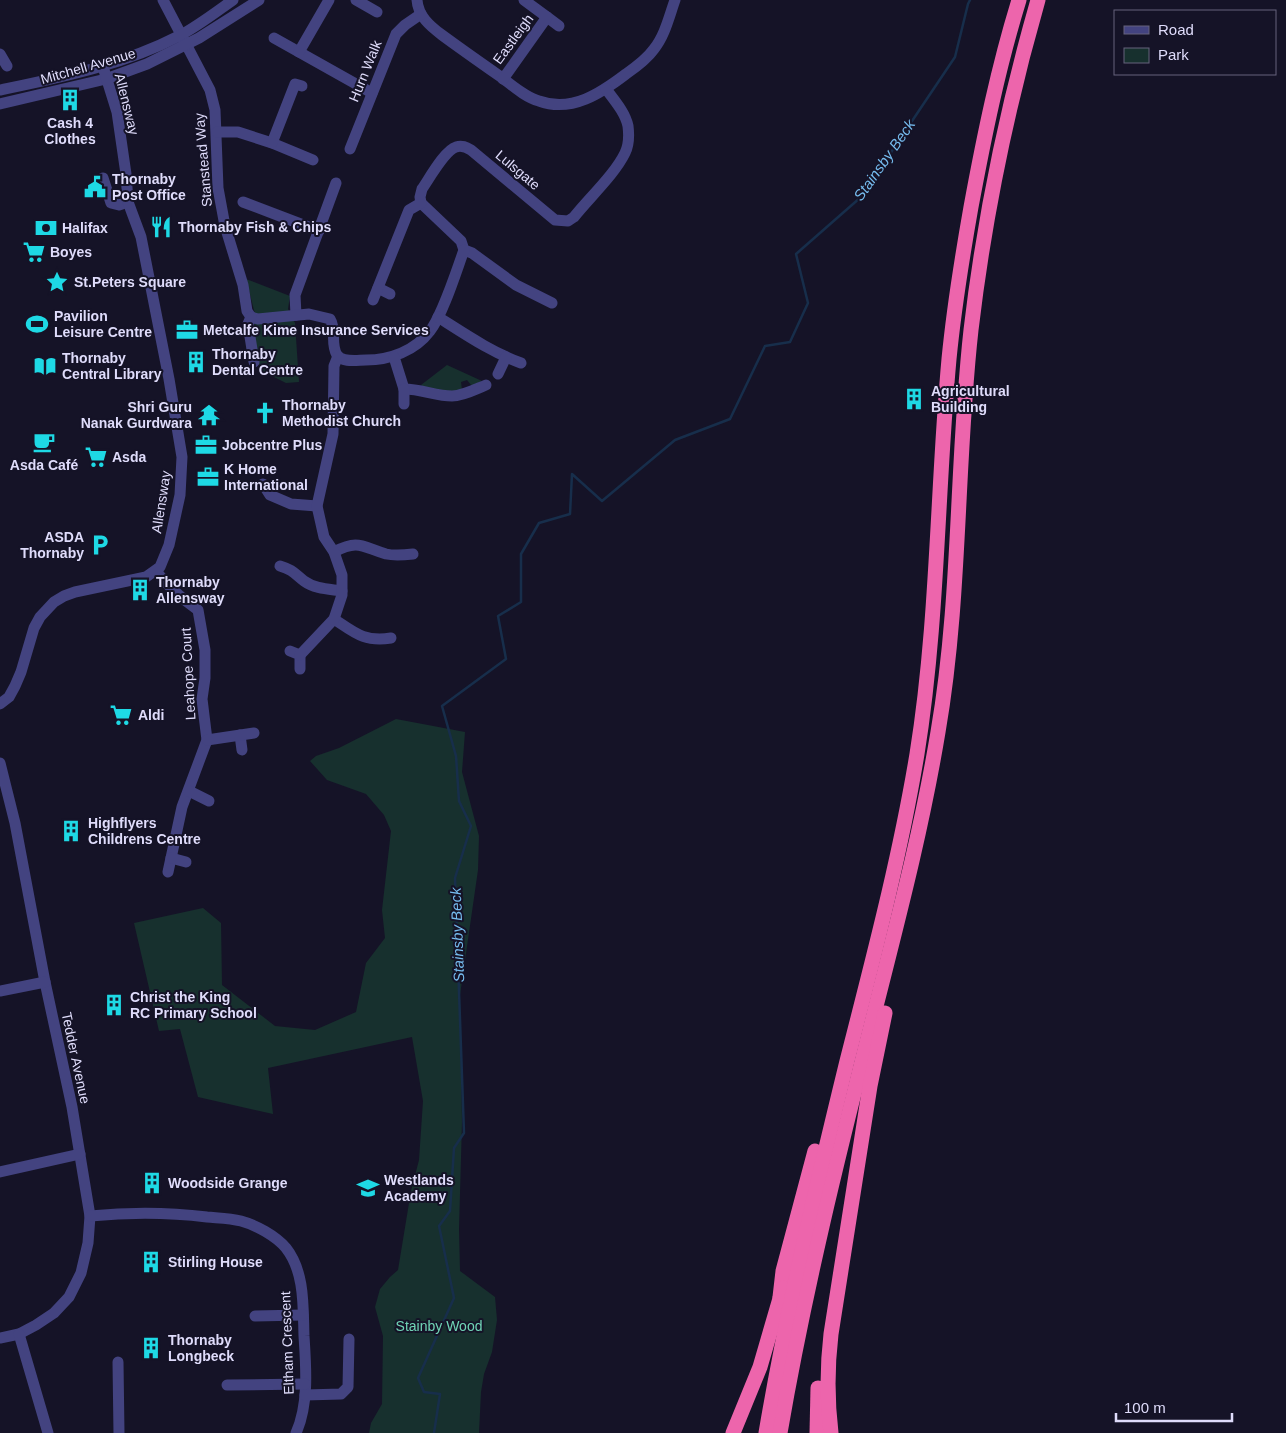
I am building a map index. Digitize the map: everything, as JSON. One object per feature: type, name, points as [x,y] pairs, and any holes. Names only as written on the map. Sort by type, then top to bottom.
[{"type":"highway","points":[[766,1433],[800,1257],[897,862],[916,756],[935,604],[944,423],[958,282],[982,146],[1009,32],[1019,0]]},
{"type":"highway","points":[[780,1433],[804,1306],[829,1194],[919,835],[938,735],[951,640],[967,386],[978,285],[998,166],[1027,39],[1038,0]]},
{"type":"highway","points":[[831,1433],[827,1401],[828,1362],[846,1236],[882,1022],[925,847],[934,799],[938,735]]},
{"type":"highway","points":[[780,1297],[783,1271],[906,806]]},
{"type":"highway","points":[[733,1433],[760,1367],[806,1210],[820,1173]]},
{"type":"highway","points":[[817,1433],[819,1363],[828,1309],[846,1236]]},
{"type":"highway","points":[[725,1433],[760,1367]]},
{"type":"street","name":"Stanstead Way","points":[[163,0],[210,90],[215,110],[218,188],[224,226],[243,285],[247,311],[251,317],[248,324],[254,362]]},
{"type":"street","name":"Mitchell Avenue","points":[[0,90],[103,67],[184,40],[233,0]]},
{"type":"street","name":"Mitchell Avenue","points":[[0,104],[106,79],[147,64],[184,40],[259,0]]},
{"type":"street","points":[[299,52],[329,0]]},
{"type":"street","points":[[356,0],[377,12]]},
{"type":"street","points":[[417,0],[421,14],[430,26],[522,93],[539,101],[555,105],[567,105],[589,99],[640,64],[654,50],[664,33],[675,0]]},
{"type":"street","name":"Eastleigh","points":[[524,0],[559,26]]},
{"type":"street","name":"Hurn Walk","points":[[350,149],[396,34],[421,14]]},
{"type":"street","name":"Eastleigh","points":[[503,79],[547,17]]},
{"type":"street","points":[[274,38],[372,93]]},
{"type":"street","name":"Allensway","points":[[103,67],[117,112],[128,202],[135,217],[142,242],[182,457],[181,486],[169,545],[156,571]]},
{"type":"street","points":[[272,143],[295,84],[302,86]]},
{"type":"street","name":"Lulsgate","points":[[373,300],[410,210],[421,203],[422,189],[450,150],[458,146],[464,146],[471,150],[555,220],[568,221],[574,217],[616,167],[626,152],[628,125],[622,112],[606,89]]},
{"type":"street","points":[[217,132],[238,132],[314,160]]},
{"type":"street","points":[[103,178],[111,203],[119,205],[128,202]]},
{"type":"street","points":[[296,314],[295,295],[336,183]]},
{"type":"street","points":[[244,202],[319,231]]},
{"type":"street","points":[[251,317],[258,319],[309,314],[330,319],[334,325],[334,346],[338,356],[344,360],[380,360],[394,357],[414,346],[430,332],[438,317],[464,250],[461,241],[421,203]]},
{"type":"street","points":[[464,250],[516,285],[547,296]]},
{"type":"street","points":[[378,288],[390,294]]},
{"type":"street","points":[[438,317],[506,357],[521,363]]},
{"type":"street","points":[[300,669],[295,653],[334,619],[340,606],[342,591],[342,575],[334,552],[324,537],[317,506],[333,434],[334,366],[338,356]]},
{"type":"street","points":[[394,357],[404,389],[404,404]]},
{"type":"street","points":[[498,374],[506,357]]},
{"type":"street","points":[[404,389],[418,389],[452,396],[467,387],[486,385]]},
{"type":"street","points":[[263,484],[267,498],[291,504],[317,506]]},
{"type":"street","points":[[334,552],[348,545],[364,546],[387,554],[398,550],[413,554]]},
{"type":"street","points":[[280,566],[295,565],[304,581],[319,588],[342,591]]},
{"type":"street","points":[[0,704],[9,697],[15,686],[34,628],[40,617],[54,602],[76,592],[136,580],[156,571]]},
{"type":"street","name":"Leahope Court","points":[[156,571],[167,586],[198,610],[205,650],[205,678],[202,699],[207,740],[182,807],[168,872]]},
{"type":"street","points":[[334,619],[357,635],[375,640],[391,638]]},
{"type":"street","points":[[207,740],[254,733]]},
{"type":"street","points":[[240,735],[242,750]]},
{"type":"street","name":"Tedder Avenue","points":[[0,763],[5,807],[72,1107],[90,1216],[88,1243],[82,1273],[69,1297],[54,1312],[36,1325],[19,1334],[0,1338]]},
{"type":"street","points":[[188,790],[209,801]]},
{"type":"street","points":[[171,858],[186,862]]},
{"type":"street","points":[[0,991],[45,982]]},
{"type":"street","points":[[0,1172],[80,1154]]},
{"type":"street","name":"Eltham Crescent","points":[[90,1216],[130,1212],[173,1213],[241,1221],[264,1230],[286,1248],[296,1267],[302,1287],[304,1315],[305,1389],[302,1413],[296,1433]]},
{"type":"street","points":[[255,1316],[304,1315]]},
{"type":"street","points":[[19,1334],[48,1433]]},
{"type":"street","points":[[228,1385],[305,1389],[341,1394],[348,1387],[349,1339]]},
{"type":"street","points":[[118,1362],[119,1433]]},
{"type":"green space","points":[[246,279],[290,296],[288,309],[295,323],[299,382],[286,383],[270,375],[260,373],[254,330],[255,314]]},
{"type":"green space","points":[[447,365],[482,381],[472,386],[467,380],[461,382],[462,390],[458,393],[423,387],[421,385]]},
{"type":"green space","name":"Stainby Wood","points":[[396,719],[465,732],[462,772],[479,836],[478,870],[460,995],[462,1122],[459,1229],[460,1271],[495,1297],[497,1320],[492,1352],[484,1374],[481,1392],[479,1433],[369,1433],[371,1423],[382,1404],[383,1336],[375,1307],[380,1289],[398,1270],[411,1191],[419,1160],[423,1101],[412,1037],[268,1068],[273,1114],[198,1097],[180,1029],[159,1031],[134,923],[203,908],[221,923],[222,985],[275,1026],[315,1030],[356,1012],[366,963],[385,938],[382,910],[391,831],[384,815],[366,794],[327,780],[310,761],[316,756],[339,748]]},
{"type":"waterway","name":"Stainsby Beck","points":[[434,1433],[440,1394],[424,1392],[418,1378],[454,1298],[439,1226],[450,1211],[454,1148],[464,1133],[455,878],[471,826],[459,801],[456,756],[442,706],[506,659],[498,616],[521,602],[521,554],[539,523],[570,514],[572,474],[602,501],[675,440],[730,419],[765,346],[790,342],[808,303],[796,254],[861,197],[955,57],[970,0]]},
{"type":"place","name":"Cash 4 Clothes","points":[[70,100]]},
{"type":"place","name":"Thornaby Post Office","points":[[95,187]]},
{"type":"place","name":"Thornaby Fish & Chips","points":[[161,227]]},
{"type":"place","name":"Halifax","points":[[46,228]]},
{"type":"place","name":"Boyes","points":[[34,252]]},
{"type":"place","name":"St.Peters Square","points":[[57,282]]},
{"type":"place","name":"Pavilion Leisure Centre","points":[[37,324]]},
{"type":"place","name":"Metcalfe Kime Insurance Services","points":[[187,330]]},
{"type":"place","name":"Thornaby Dental Centre","points":[[196,362]]},
{"type":"place","name":"Thornaby Central Library","points":[[45,366]]},
{"type":"place","name":"Agricultural Building","points":[[914,399]]},
{"type":"place","name":"Thornaby Methodist Church","points":[[265,413]]},
{"type":"place","name":"Shri Guru Nanak Gurdwara","points":[[209,415]]},
{"type":"place","name":"Asda Café","points":[[44,442]]},
{"type":"place","name":"Jobcentre Plus","points":[[206,445]]},
{"type":"place","name":"Asda","points":[[96,457]]},
{"type":"place","name":"K Home International","points":[[208,477]]},
{"type":"place","name":"ASDA Thornaby","points":[[100,545]]},
{"type":"place","name":"Thornaby Allensway","points":[[140,590]]},
{"type":"place","name":"Aldi","points":[[121,715]]},
{"type":"place","name":"Highflyers Childrens Centre","points":[[71,831]]},
{"type":"place","name":"Christ the King RC Primary School","points":[[114,1005]]},
{"type":"place","name":"Woodside Grange","points":[[152,1183]]},
{"type":"place","name":"Westlands Academy","points":[[368,1188]]},
{"type":"place","name":"Stirling House","points":[[151,1262]]},
{"type":"place","name":"Thornaby Longbeck","points":[[151,1348]]}]
